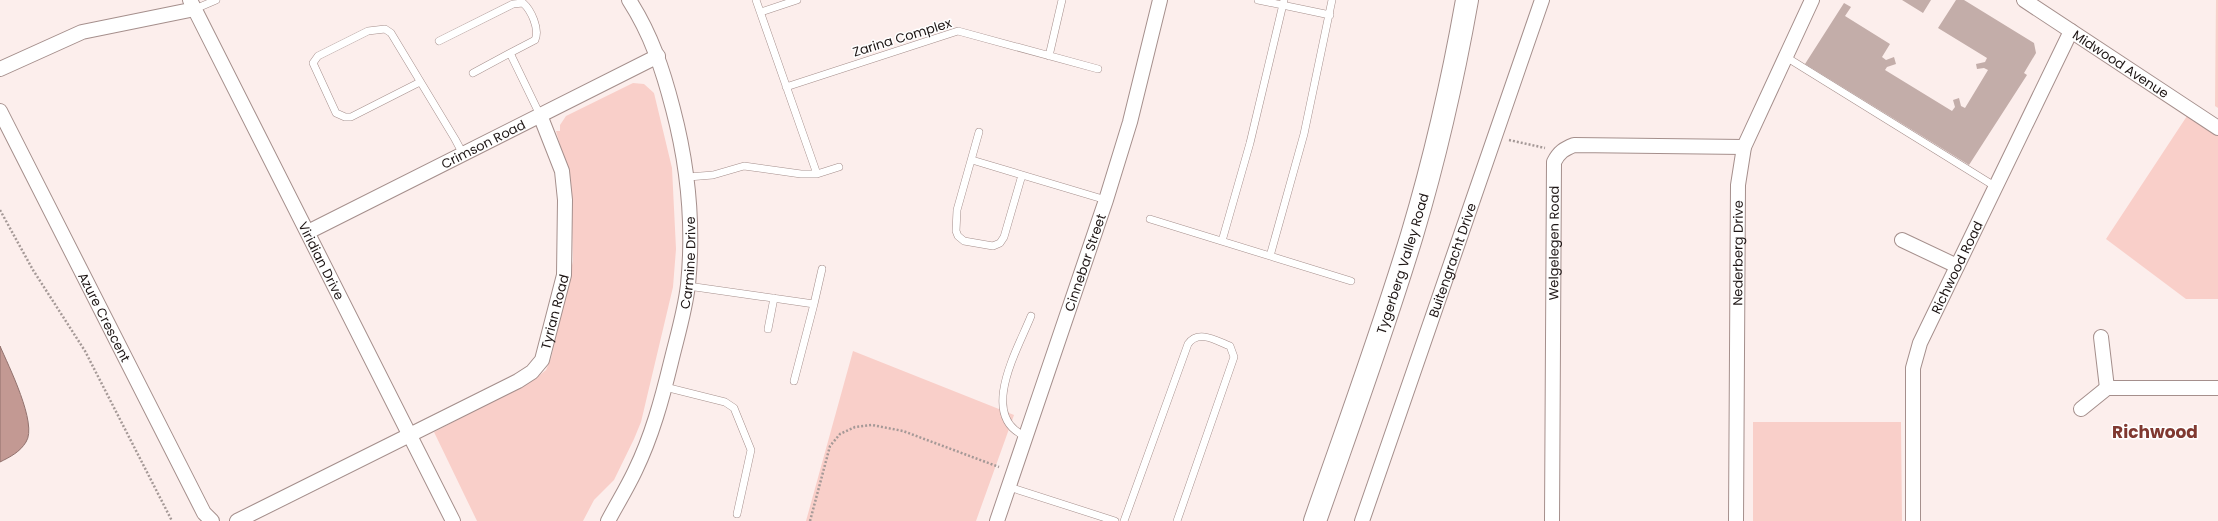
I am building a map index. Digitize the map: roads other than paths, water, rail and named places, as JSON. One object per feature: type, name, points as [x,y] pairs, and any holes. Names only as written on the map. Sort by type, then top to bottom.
[{"type":"main road","name":"Tygerberg Valley Road","points":[[1315,521],[1384,324],[1412,234],[1453,77],[1467,0]]},
{"type":"street","name":"Carmine Drive","points":[[608,521],[635,471],[654,425],[665,387],[688,286],[690,231],[688,177],[677,123],[658,56],[642,20],[629,0]]},
{"type":"street","name":"Cinnebar Street","points":[[997,521],[1106,200],[1130,122],[1160,0]]},
{"type":"street","name":"Buitengracht Drive","points":[[1362,521],[1542,0]]},
{"type":"street","name":"Midwood Avenue","points":[[2024,0],[2218,128]]},
{"type":"street","name":"Nederberg Drive","points":[[1736,521],[1738,184],[1744,147],[1786,58],[1809,1]]},
{"type":"street","points":[[0,69],[82,32],[192,4]]},
{"type":"street","name":"Viridian Drive","points":[[192,4],[453,521]]},
{"type":"street","name":"Richwood Road","points":[[1913,521],[1913,368],[1920,343],[2071,31]]},
{"type":"street","name":"Crimson Road","points":[[308,232],[658,56]]},
{"type":"street","name":"Azure Crescent","points":[[0,110],[204,513],[212,521]]},
{"type":"street","name":"Tyrian Road","points":[[410,435],[518,381],[532,372],[542,360],[564,275],[566,200],[562,171],[540,115]]},
{"type":"street","name":"Welgelegen Road","points":[[1552,521],[1554,162],[1561,151],[1574,145],[1744,147]]},
{"type":"street","points":[[1902,240],[1957,266]]},
{"type":"street","points":[[2101,337],[2108,388]]},
{"type":"street","points":[[2081,409],[2108,388],[2218,388]]},
{"type":"street","points":[[237,521],[410,435]]},
{"type":"lane","points":[[192,4],[216,0]]},
{"type":"lane","points":[[756,0],[816,174]]},
{"type":"lane","points":[[761,12],[797,0]]},
{"type":"lane","points":[[1049,56],[1062,0]]},
{"type":"lane","points":[[1258,0],[1284,2],[1330,15]]},
{"type":"lane","points":[[1270,256],[1304,134],[1332,0]]},
{"type":"lane","points":[[439,41],[513,4],[523,2],[527,6],[537,28],[537,37],[535,40],[473,73]]},
{"type":"lane","points":[[1222,241],[1250,143],[1284,2]]},
{"type":"lane","points":[[420,82],[350,117],[345,117],[336,113],[313,63],[318,56],[368,31],[385,28],[391,33],[463,154]]},
{"type":"lane","name":"Zarina Complex","points":[[786,88],[958,31],[1098,69]]},
{"type":"lane","points":[[510,52],[540,115]]},
{"type":"lane","points":[[1786,58],[1996,187]]},
{"type":"lane","points":[[979,132],[955,224],[958,236],[964,241],[993,246],[1000,243],[1004,237],[1022,175]]},
{"type":"lane","points":[[972,160],[1106,200]]},
{"type":"lane","points":[[688,177],[713,175],[744,166],[762,167],[786,173],[816,174],[839,167]]},
{"type":"lane","points":[[1150,219],[1351,281]]},
{"type":"lane","points":[[794,381],[822,269]]},
{"type":"lane","points":[[688,286],[814,304]]},
{"type":"lane","points":[[768,330],[774,298]]},
{"type":"lane","points":[[1026,436],[1019,433],[1006,422],[1002,398],[1006,381],[1030,316]]},
{"type":"lane","points":[[1124,521],[1188,344],[1194,338],[1202,336],[1230,346],[1234,357],[1177,521]]},
{"type":"lane","points":[[665,387],[725,402],[734,408],[751,450],[737,514]]},
{"type":"lane","points":[[1009,487],[1115,521]]},
{"type":"district","name":"Richwood","points":[[2155,432]]}]
